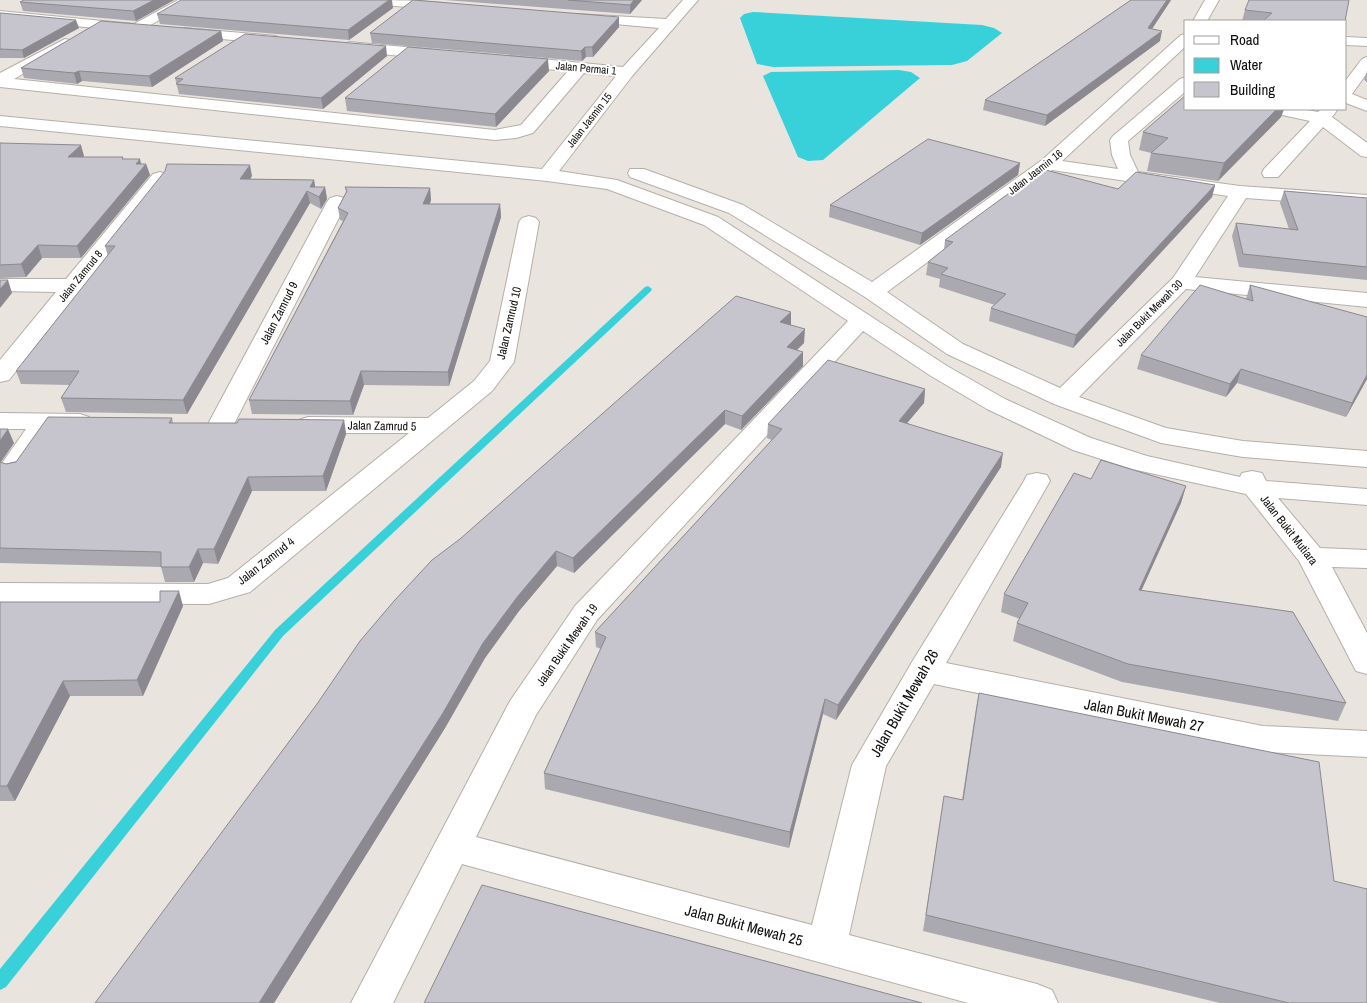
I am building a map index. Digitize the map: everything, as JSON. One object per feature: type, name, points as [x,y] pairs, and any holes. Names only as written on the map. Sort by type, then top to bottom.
[{"type":"street","points":[[6,0],[2,12],[99,25],[289,42]]},
{"type":"street","points":[[138,28],[188,0]]},
{"type":"street","points":[[369,0],[462,8]]},
{"type":"street","name":"Jalan Jasmin 15","points":[[549,163],[626,72],[691,0]]},
{"type":"street","points":[[1201,20],[1212,0]]},
{"type":"street","points":[[397,14],[411,3]]},
{"type":"street","points":[[570,16],[668,24]]},
{"type":"street","points":[[1,80],[99,25]]},
{"type":"street","points":[[353,47],[368,36]]},
{"type":"street","points":[[220,53],[243,38]]},
{"type":"street","name":"Jalan Jasmin 16","points":[[867,306],[1048,164],[1184,40]]},
{"type":"street","points":[[1347,41],[1367,42]]},
{"type":"street","points":[[335,46],[454,56]]},
{"type":"street","points":[[391,64],[406,52]]},
{"type":"street","name":"Jalan Permai 1","points":[[493,60],[626,72]]},
{"type":"street","points":[[1347,90],[1367,62]]},
{"type":"street","points":[[1,80],[325,118],[495,135],[516,133],[526,128],[580,67]]},
{"type":"street","points":[[149,98],[173,83]]},
{"type":"street","points":[[1132,178],[1121,155],[1119,140],[1184,86]]},
{"type":"street","points":[[1347,97],[1367,106]]},
{"type":"street","points":[[325,118],[347,100]]},
{"type":"street","points":[[1291,110],[1326,113],[1367,152]]},
{"type":"street","points":[[1271,173],[1326,113]]},
{"type":"street","points":[[0,121],[549,163],[656,199],[711,221],[867,306],[955,349],[1063,399],[1161,435],[1243,449],[1367,459]]},
{"type":"street","points":[[383,140],[501,152]]},
{"type":"street","points":[[1048,164],[1132,178],[1240,192],[1367,201]]},
{"type":"street","name":"Jalan Zamrud 8","points":[[0,375],[160,178]]},
{"type":"street","name":"Jalan Bukit Mewah 30","points":[[1063,399],[1181,282],[1240,192]]},
{"type":"street","name":"Jalan Zamrud 9","points":[[250,424],[211,424],[337,202]]},
{"type":"street","name":"Jalan Zamrud 10","points":[[434,426],[483,386],[502,362],[530,222]]},
{"type":"street","points":[[1181,282],[1367,300]]},
{"type":"street","points":[[0,285],[72,286]]},
{"type":"street","points":[[867,306],[939,372],[996,404],[1082,444],[1141,463],[1255,488],[1367,498]]},
{"type":"street","name":"Jalan Bukit Mewah 19","points":[[372,1003],[522,710],[586,613],[867,306]]},
{"type":"street","points":[[0,422],[103,423]]},
{"type":"street","points":[[10,468],[44,422]]},
{"type":"street","name":"Jalan Zamrud 5","points":[[289,425],[434,426]]},
{"type":"street","name":"Jalan Zamrud 4","points":[[0,593],[210,594],[239,584],[434,426]]},
{"type":"street","name":"Jalan Bukit Mutiara","points":[[1243,449],[1255,488],[1312,556],[1367,663]]},
{"type":"street","name":"Jalan Bukit Mewah 26","points":[[827,947],[869,764],[1036,481]]},
{"type":"street","points":[[1312,556],[1367,559]]},
{"type":"street","name":"Jalan Bukit Mewah 27","points":[[923,670],[1263,739],[1367,744]]},
{"type":"street","name":"Jalan Bukit Mewah 25","points":[[451,846],[1037,1003]]},
{"type":"water","points":[[753,12],[982,25],[994,28],[1002,33],[967,61],[952,65],[773,67],[757,64],[740,18],[744,14]]},
{"type":"water","points":[[899,70],[911,72],[920,78],[823,160],[808,161],[798,157],[763,76],[771,72]]},
{"type":"building","points":[[24,0],[154,0],[133,11],[20,2]]},
{"type":"building","points":[[181,0],[389,0],[348,30],[157,14]]},
{"type":"building","points":[[413,0],[619,17],[592,47],[585,47],[581,51],[370,33]]},
{"type":"building","points":[[568,0],[634,0],[630,5]]},
{"type":"building","points":[[1131,0],[1167,0],[1148,28],[1162,31],[1047,115],[985,100]]},
{"type":"building","points":[[1249,0],[1349,0],[1345,20],[1264,20],[1272,13],[1245,10]]},
{"type":"building","points":[[0,13],[76,20],[22,50],[0,49]]},
{"type":"building","points":[[101,21],[221,31],[149,76],[79,71],[74,73],[21,68]]},
{"type":"building","points":[[245,34],[386,46],[321,98],[176,84],[183,79],[175,78]]},
{"type":"building","points":[[408,47],[548,59],[495,114],[345,98]]},
{"type":"building","points":[[1184,97],[1184,110],[1276,110],[1224,163],[1151,153],[1168,138],[1143,132]]},
{"type":"building","points":[[928,139],[1020,163],[922,233],[830,205]]},
{"type":"building","points":[[0,143],[81,145],[68,157],[123,157],[122,159],[140,159],[136,164],[146,164],[77,246],[38,245],[21,264],[0,265]]},
{"type":"building","points":[[167,164],[250,165],[240,179],[314,180],[310,187],[325,187],[319,197],[307,191],[183,400],[61,398],[79,371],[16,371],[115,246],[105,246],[165,171]]},
{"type":"building","points":[[1042,169],[1118,189],[1136,172],[1215,185],[1076,335],[991,308],[1006,294],[941,274],[948,268],[928,262],[953,242],[945,240]]},
{"type":"building","points":[[345,187],[430,188],[423,204],[500,204],[448,372],[361,371],[350,401],[249,400],[348,213],[338,208],[347,191]]},
{"type":"building","points":[[1284,191],[1367,198],[1367,267],[1243,254],[1236,223],[1298,230]]},
{"type":"building","points":[[0,280],[8,280],[0,289]]},
{"type":"building","points":[[1200,285],[1253,301],[1250,285],[1367,317],[1367,375],[1352,403],[1241,369],[1230,384],[1141,355]]},
{"type":"building","points":[[736,296],[791,312],[780,322],[805,329],[787,347],[803,352],[742,416],[725,410],[573,558],[556,551],[518,596],[483,643],[443,713],[259,1003],[95,1003],[317,704],[360,641],[394,601],[432,560],[460,539]]},
{"type":"building","points":[[828,360],[925,389],[899,421],[1003,453],[838,705],[825,699],[790,832],[544,773],[606,637],[595,632],[782,429],[768,424]]},
{"type":"building","points":[[48,417],[172,418],[169,423],[237,423],[239,419],[344,420],[323,476],[248,477],[214,549],[198,549],[189,567],[161,567],[161,552],[0,548],[0,462],[6,464],[16,462]]},
{"type":"building","points":[[0,429],[8,429],[0,441]]},
{"type":"building","points":[[1101,460],[1186,486],[1139,590],[1293,612],[1346,703],[1128,664],[1017,623],[1028,603],[1004,594],[1074,473],[1091,479]]},
{"type":"building","points":[[160,591],[179,591],[137,680],[63,681],[7,786],[0,786],[0,602],[160,602]]},
{"type":"building","points":[[979,693],[1319,762],[1334,881],[1367,889],[1367,1003],[1289,1003],[926,915],[944,796],[963,800]]},
{"type":"building","points":[[482,885],[922,1003],[424,1003]]},
{"type":"waterway","points":[[0,982],[279,633],[648,289]]}]
